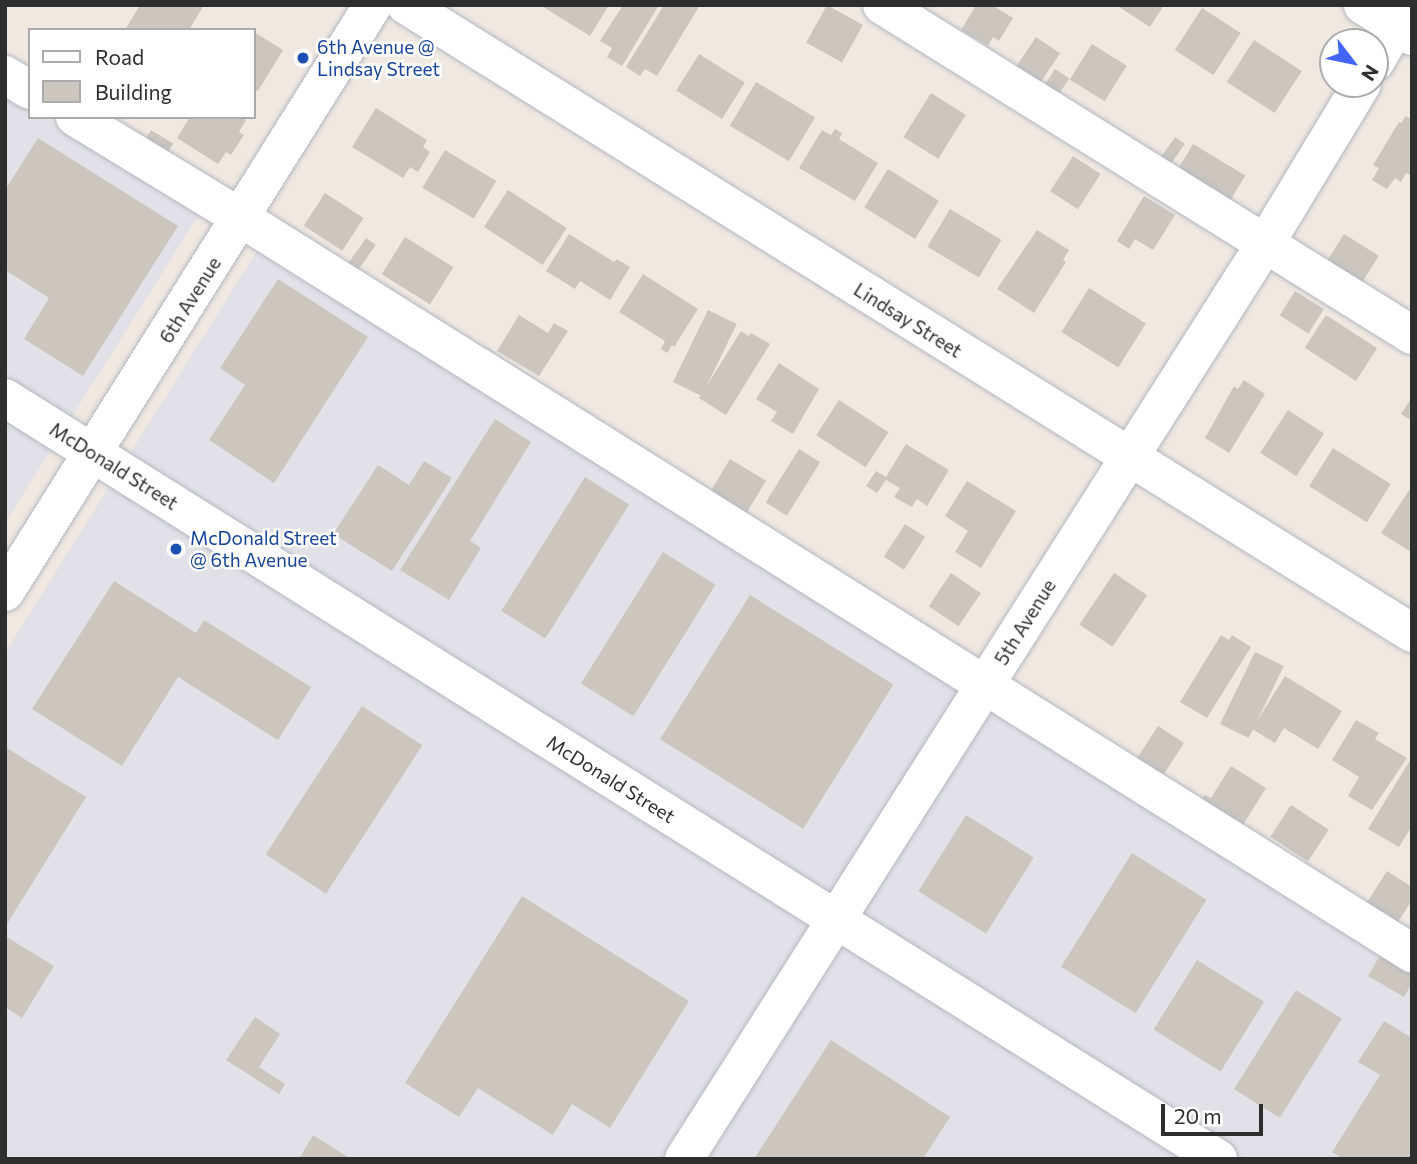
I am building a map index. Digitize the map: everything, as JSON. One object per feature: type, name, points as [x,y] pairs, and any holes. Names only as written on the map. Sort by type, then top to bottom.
[{"type":"street","name":"6th Avenue","points":[[5,593],[373,5]]},
{"type":"street","name":"Lindsay Street","points":[[405,5],[1412,633]]},
{"type":"street","points":[[882,5],[1412,335]]},
{"type":"street","points":[[1363,5],[1406,23],[1389,44]]},
{"type":"street","points":[[5,75],[28,89]]},
{"type":"street","name":"5th Avenue","points":[[684,1159],[1265,244],[1354,98]]},
{"type":"street","points":[[78,119],[242,218],[1412,953]]},
{"type":"street","name":"McDonald Street","points":[[5,398],[1218,1159]]},
{"type":"shaded area","points":[[5,92],[28,107],[28,119],[48,119],[200,213],[5,523]]},
{"type":"shaded area","points":[[260,246],[1412,969],[1412,1159],[5,1159],[5,653]]},
{"type":"building","points":[[140,5],[204,5],[190,28],[126,28]]},
{"type":"building","points":[[540,5],[609,5],[590,36]]},
{"type":"building","points":[[623,5],[659,5],[622,66],[607,57],[612,48],[600,41]]},
{"type":"building","points":[[664,5],[700,5],[657,76],[645,69],[640,76],[626,67]]},
{"type":"building","points":[[827,5],[863,25],[842,62],[806,43]]},
{"type":"building","points":[[976,5],[992,5],[1013,18],[999,41],[993,37],[988,46],[961,30]]},
{"type":"building","points":[[1116,5],[1164,5],[1150,27]]},
{"type":"building","points":[[1202,8],[1241,33],[1213,75],[1175,50]]},
{"type":"building","points":[[256,33],[283,50],[258,91],[256,90]]},
{"type":"building","points":[[1036,37],[1060,53],[1039,84],[1015,68]]},
{"type":"building","points":[[1254,40],[1302,71],[1275,113],[1227,82]]},
{"type":"building","points":[[1092,44],[1127,66],[1105,101],[1070,80]]},
{"type":"building","points":[[699,54],[745,83],[722,119],[676,90]]},
{"type":"building","points":[[1055,69],[1069,78],[1057,98],[1042,88]]},
{"type":"building","points":[[756,82],[815,118],[789,161],[730,126]]},
{"type":"building","points":[[931,93],[966,115],[938,159],[903,137]]},
{"type":"building","points":[[376,108],[427,140],[423,147],[430,152],[418,172],[410,167],[403,178],[352,147]]},
{"type":"building","points":[[1406,116],[1412,120],[1412,176],[1406,173],[1401,182],[1395,178],[1387,189],[1372,180],[1379,168],[1373,165],[1399,122]]},
{"type":"building","points":[[189,119],[246,120],[239,132],[244,135],[231,155],[226,152],[218,164],[177,138]]},
{"type":"building","points":[[835,129],[842,133],[839,139],[878,163],[855,201],[799,168],[822,130],[831,135]]},
{"type":"building","points":[[151,130],[173,143],[165,158],[142,145]]},
{"type":"building","points":[[1175,137],[1185,144],[1166,170],[1157,163]]},
{"type":"building","points":[[38,138],[178,226],[83,376],[24,339],[49,298],[5,270],[5,190]]},
{"type":"building","points":[[1193,144],[1245,175],[1226,207],[1174,176]]},
{"type":"building","points":[[445,150],[496,181],[474,219],[422,188]]},
{"type":"building","points":[[1073,156],[1101,174],[1078,209],[1050,191]]},
{"type":"building","points":[[888,169],[939,201],[915,239],[864,207]]},
{"type":"building","points":[[508,190],[567,228],[543,265],[484,227]]},
{"type":"building","points":[[325,193],[364,218],[342,251],[304,226]]},
{"type":"building","points":[[1144,196],[1175,215],[1153,250],[1135,239],[1129,249],[1117,241]]},
{"type":"building","points":[[950,209],[1001,240],[979,278],[927,247]]},
{"type":"building","points":[[1037,230],[1069,250],[1063,260],[1066,262],[1034,313],[997,289]]},
{"type":"building","points":[[569,234],[614,262],[617,259],[630,267],[610,300],[580,281],[575,289],[546,271]]},
{"type":"building","points":[[1344,234],[1379,256],[1358,289],[1323,267]]},
{"type":"building","points":[[405,237],[453,267],[430,305],[382,274]]},
{"type":"building","points":[[366,238],[376,245],[354,276],[344,269]]},
{"type":"building","points":[[643,274],[698,309],[674,347],[672,345],[667,353],[661,349],[665,341],[619,312]]},
{"type":"building","points":[[278,279],[368,337],[274,483],[209,440],[245,385],[220,368]]},
{"type":"building","points":[[1089,288],[1146,324],[1118,368],[1061,332]]},
{"type":"building","points":[[1295,291],[1324,309],[1308,334],[1280,316]]},
{"type":"building","points":[[708,310],[737,324],[702,396],[673,382]]},
{"type":"building","points":[[519,315],[548,333],[554,323],[568,331],[539,376],[497,351]]},
{"type":"building","points":[[1326,315],[1377,348],[1356,381],[1305,348]]},
{"type":"building","points":[[741,331],[749,336],[751,333],[770,344],[726,415],[699,398]]},
{"type":"building","points":[[779,363],[819,389],[793,434],[771,421],[777,412],[756,399]]},
{"type":"building","points":[[1244,380],[1265,394],[1229,453],[1205,438],[1234,386],[1238,389]]},
{"type":"building","points":[[1412,397],[1412,421],[1401,414]]},
{"type":"building","points":[[839,400],[888,432],[866,467],[816,435]]},
{"type":"building","points":[[1288,410],[1324,433],[1296,476],[1260,453]]},
{"type":"building","points":[[495,419],[531,442],[470,541],[481,548],[449,600],[400,570]]},
{"type":"building","points":[[906,444],[949,470],[927,506],[917,499],[912,507],[894,497],[900,488],[886,480],[877,493],[866,486],[876,471],[886,477]]},
{"type":"building","points":[[1333,448],[1391,484],[1367,522],[1309,486]]},
{"type":"building","points":[[799,449],[820,462],[787,516],[766,502]]},
{"type":"building","points":[[730,459],[766,481],[745,515],[709,493]]},
{"type":"building","points":[[424,461],[452,478],[392,571],[333,534],[378,465],[409,485]]},
{"type":"building","points":[[585,477],[629,505],[545,639],[501,611]]},
{"type":"building","points":[[967,481],[1016,511],[981,568],[955,552],[968,531],[945,516]]},
{"type":"building","points":[[1410,489],[1412,490],[1411,552],[1381,533]]},
{"type":"building","points":[[905,524],[925,537],[904,570],[884,557]]},
{"type":"building","points":[[663,552],[716,585],[633,716],[581,683]]},
{"type":"building","points":[[951,573],[981,593],[958,626],[929,606]]},
{"type":"building","points":[[1114,573],[1147,595],[1112,647],[1079,624]]},
{"type":"building","points":[[114,581],[196,633],[204,620],[311,687],[278,740],[178,677],[122,766],[32,709]]},
{"type":"building","points":[[750,595],[893,685],[803,829],[660,739]]},
{"type":"building","points":[[1221,635],[1229,640],[1232,635],[1251,647],[1207,718],[1180,702]]},
{"type":"building","points":[[1255,652],[1284,666],[1249,738],[1220,724]]},
{"type":"building","points":[[1285,676],[1342,711],[1318,749],[1284,728],[1275,743],[1252,729]]},
{"type":"building","points":[[362,706],[422,745],[326,894],[266,854]]},
{"type":"building","points":[[1356,720],[1379,733],[1375,739],[1407,758],[1372,810],[1348,796],[1359,777],[1332,760]]},
{"type":"building","points":[[1158,726],[1184,743],[1162,776],[1136,760]]},
{"type":"building","points":[[5,747],[86,797],[5,927]]},
{"type":"building","points":[[1412,757],[1412,826],[1399,847],[1368,829]]},
{"type":"building","points":[[1231,766],[1266,788],[1241,828],[1198,806],[1205,795],[1211,798]]},
{"type":"building","points":[[1291,805],[1329,830],[1308,861],[1270,837]]},
{"type":"building","points":[[966,815],[1034,857],[986,934],[918,891]]},
{"type":"building","points":[[1132,853],[1207,900],[1136,1013],[1061,967]]},
{"type":"building","points":[[1387,871],[1412,887],[1412,900],[1395,927],[1364,907]]},
{"type":"building","points":[[522,896],[689,1001],[610,1128],[572,1104],[553,1135],[478,1088],[459,1117],[405,1083]]},
{"type":"building","points":[[5,936],[54,966],[22,1018],[5,1007]]},
{"type":"building","points":[[1380,955],[1412,974],[1412,983],[1404,997],[1368,976]]},
{"type":"building","points":[[1197,960],[1264,1002],[1221,1071],[1154,1030]]},
{"type":"building","points":[[1296,990],[1342,1019],[1280,1118],[1234,1089]]},
{"type":"building","points":[[255,1017],[280,1034],[259,1067],[285,1084],[279,1094],[226,1060]]},
{"type":"building","points":[[1384,1021],[1412,1038],[1412,1159],[1343,1159],[1332,1152],[1380,1075],[1358,1062]]},
{"type":"building","points":[[831,1040],[950,1117],[923,1159],[754,1159]]},
{"type":"building","points":[[313,1135],[351,1159],[299,1159]]},
{"type":"place","name":"6th Avenue @ Lindsay Street","points":[[303,58]]},
{"type":"place","name":"McDonald Street @ 6th Avenue","points":[[176,549]]}]
